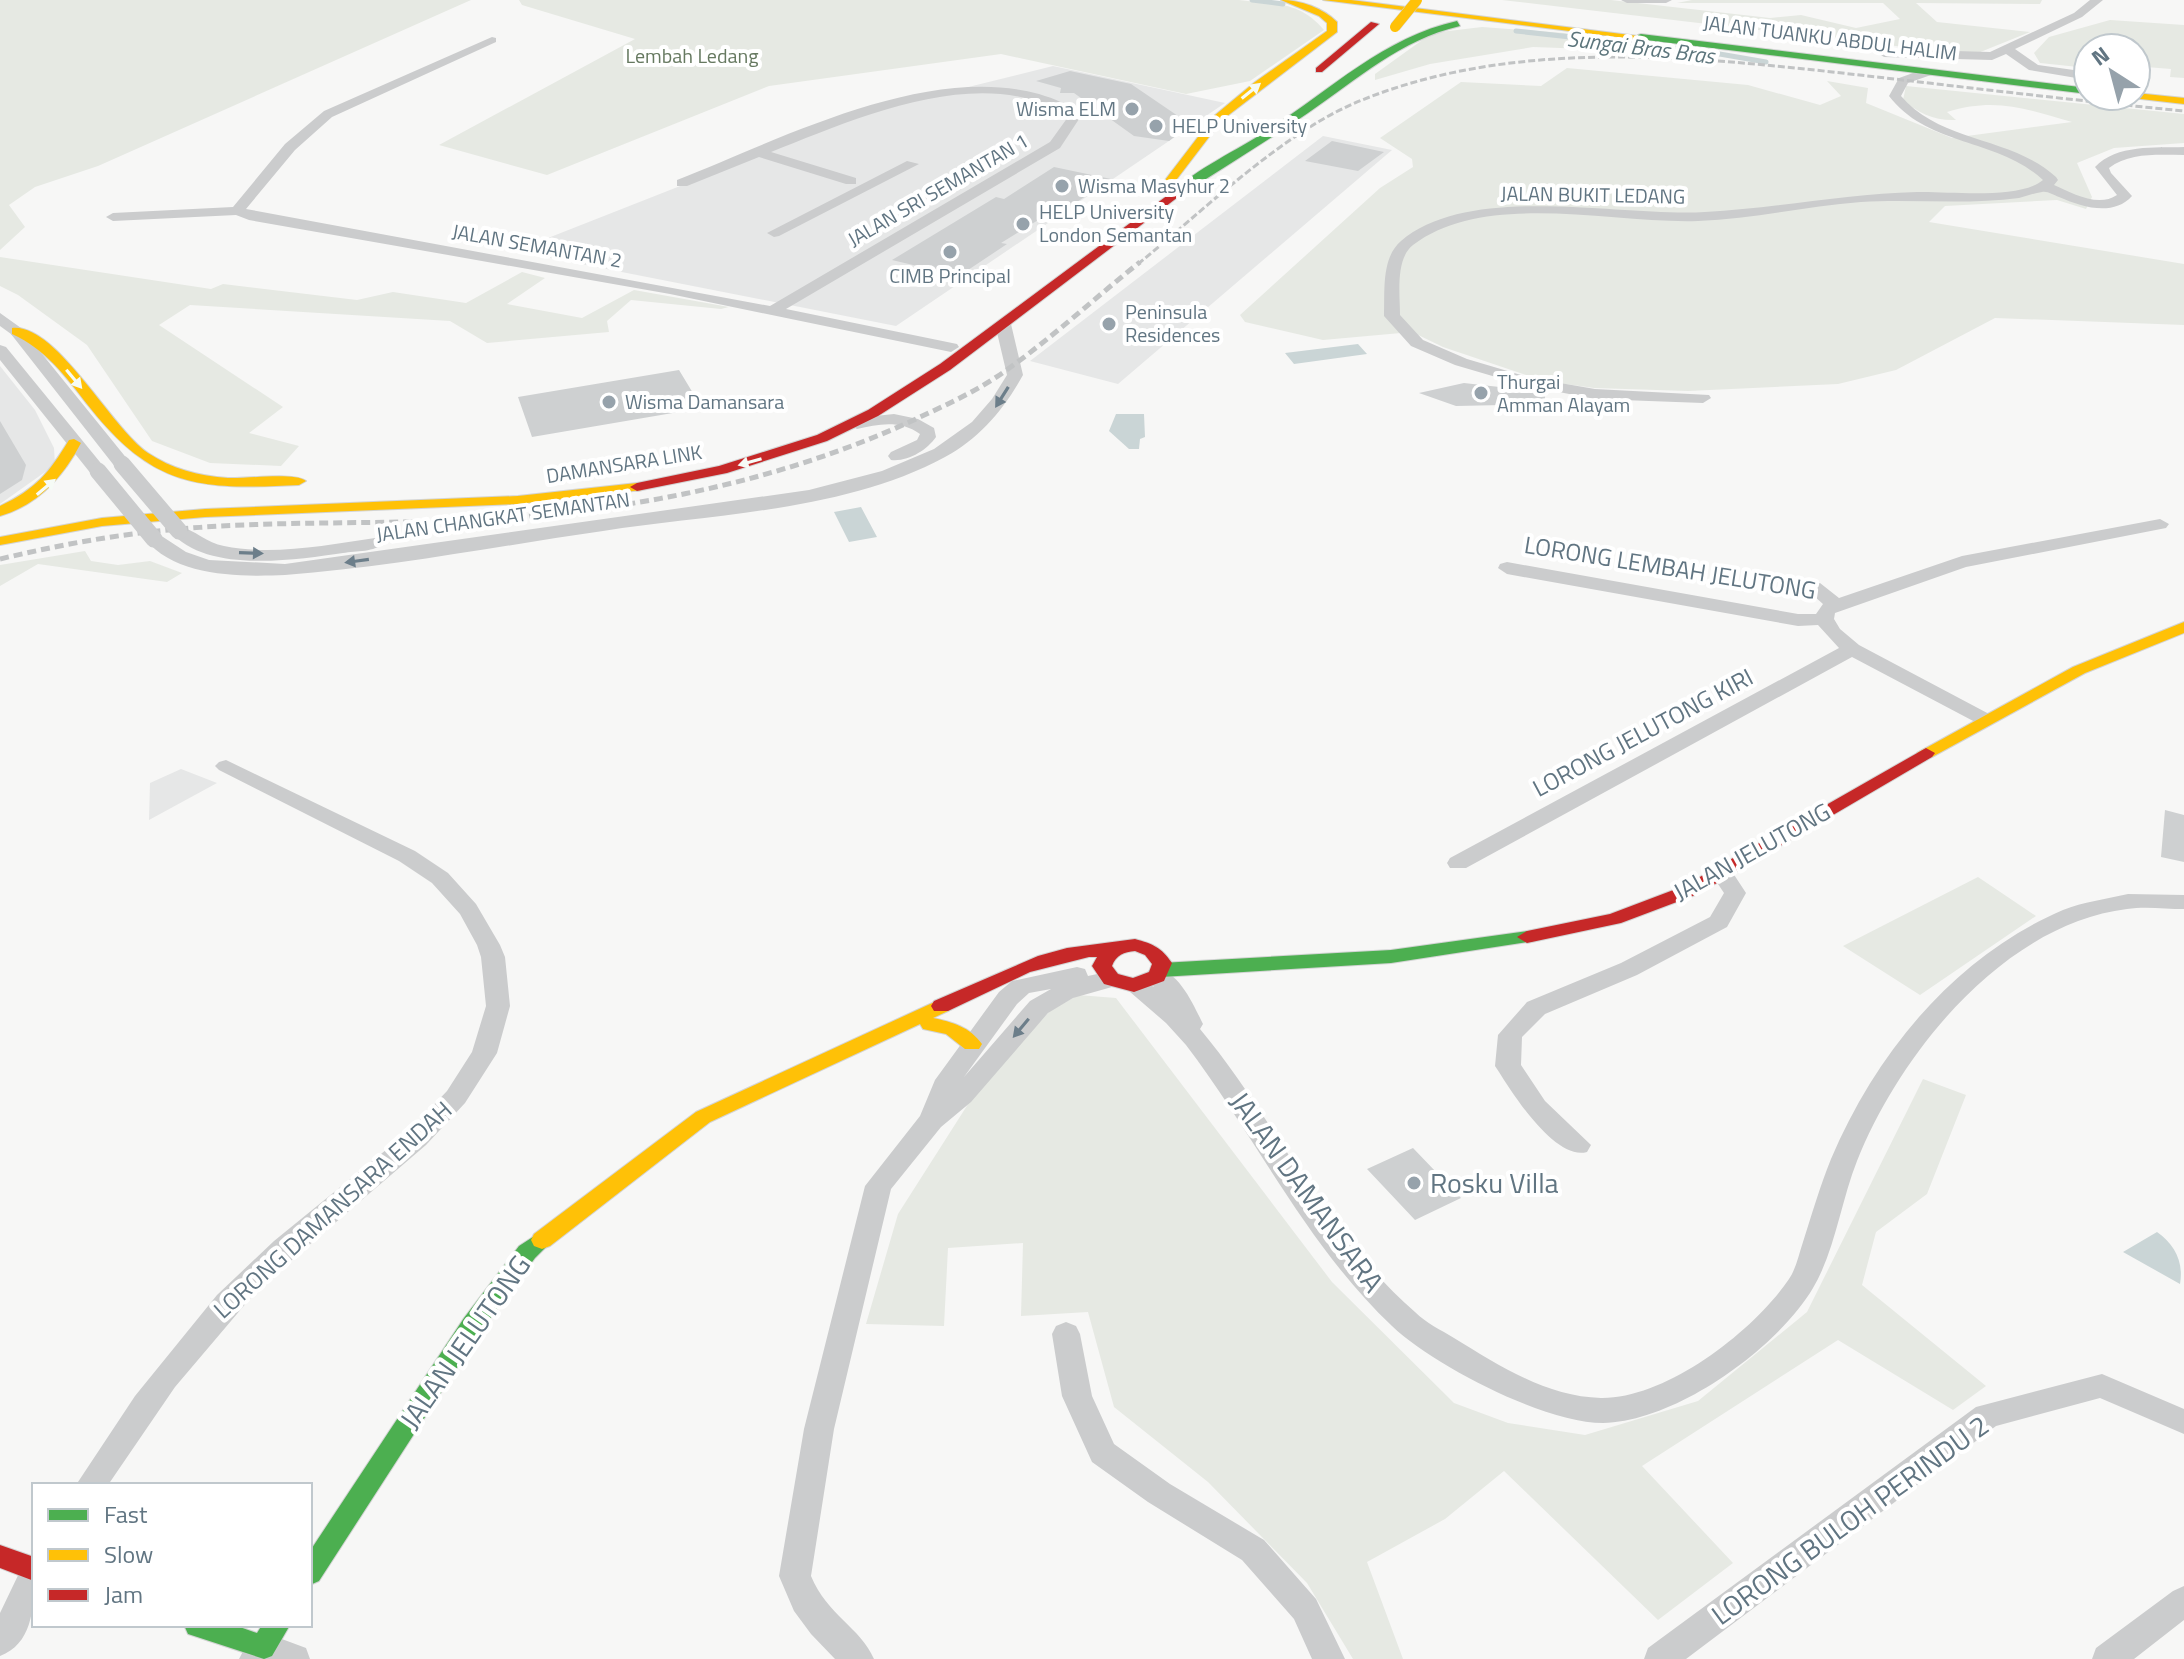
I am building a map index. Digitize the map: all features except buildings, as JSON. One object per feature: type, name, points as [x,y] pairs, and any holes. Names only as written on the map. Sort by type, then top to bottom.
[{"type":"main road","points":[[1169,192],[1218,118],[1259,84],[1332,32],[1332,22],[1322,14],[1286,0]]},
{"type":"main road","name":"JALAN TUANKU ABDUL HALIM","points":[[1328,0],[1579,29],[2072,76]]},
{"type":"main road","points":[[1307,79],[1374,24],[1395,0]]},
{"type":"main road","name":"JALAN TUANKU ABDUL HALIM","points":[[1404,0],[1881,59],[1927,72],[2072,89]]},
{"type":"main road","points":[[881,385],[951,347],[1169,192],[1395,27],[1417,0]]},
{"type":"main road","points":[[1426,0],[1474,7]]},
{"type":"main road","points":[[1169,192],[1323,98],[1407,36],[1434,27],[1467,24],[1579,29]]},
{"type":"main road","points":[[2152,84],[2184,87]]},
{"type":"main road","points":[[2152,98],[2184,101]]},
{"type":"main road","points":[[1169,192],[1243,129]]},
{"type":"main road","name":"DAMANSARA LINK","points":[[0,541],[79,524],[205,512],[518,502],[613,492],[708,474],[782,453],[824,437],[911,392],[1003,324],[1169,192]]},
{"type":"main road","points":[[16,331],[41,340],[118,431],[153,464],[174,474],[207,479],[319,481]]},
{"type":"main road","name":"DAMANSARA LINK","points":[[0,528],[102,507],[207,496],[457,489],[605,477],[679,464],[763,440],[832,414],[857,400]]},
{"type":"main road","points":[[0,512],[32,498],[53,483],[74,443]]},
{"type":"main road","points":[[411,486],[457,489]]},
{"type":"main road","name":"JALAN JELUTONG","points":[[312,1570],[472,1325],[527,1252],[703,1117],[1007,975],[1070,953],[1113,968],[1159,973],[1319,964],[1481,946],[1614,919],[1691,890],[1984,719],[2079,670],[2184,627]]},
{"type":"main road","name":"JALAN JELUTONG","points":[[1113,968],[1135,945],[1154,951],[1285,964]]},
{"type":"main road","points":[[1154,951],[1162,963],[1159,973]]},
{"type":"main road","name":"JALAN JELUTONG","points":[[661,1150],[930,1024],[1021,987]]},
{"type":"main road","points":[[930,1024],[952,1029],[972,1044]]},
{"type":"main road","points":[[0,1556],[32,1571]]},
{"type":"main road","points":[[204,1627],[265,1644]]},
{"type":"street","points":[[1627,0],[1666,0]]},
{"type":"street","points":[[1881,59],[1977,58],[2009,49],[2078,15],[2097,0]]},
{"type":"street","points":[[238,211],[245,198],[290,147],[328,114],[492,40]]},
{"type":"street","points":[[2009,49],[2013,57],[2028,65],[2072,74]]},
{"type":"street","points":[[1881,59],[1903,81]]},
{"type":"street","points":[[1927,72],[1903,81],[1895,96],[1906,110],[1934,125],[2021,157],[2042,169],[2051,180],[2046,186],[2089,203],[2108,204],[2121,201],[2125,196],[2105,174],[2102,167],[2108,161],[2139,153],[2184,151]]},
{"type":"street","name":"JALAN SRI SEMANTAN 1","points":[[682,183],[864,111],[946,91],[1017,92],[1056,103],[1075,116],[1055,145],[774,310]]},
{"type":"street","points":[[759,153],[851,181]]},
{"type":"street","name":"JALAN SRI SEMANTAN 1","points":[[774,233],[912,164]]},
{"type":"street","name":"JALAN BUKIT LEDANG","points":[[1703,398],[1595,394],[1555,387],[1461,362],[1417,343],[1392,316],[1398,254],[1407,242],[1438,228],[1498,212],[1534,210],[1694,217],[1874,197],[2014,194],[2046,186]]},
{"type":"street","name":"JALAN SEMANTAN 2","points":[[113,217],[238,211],[249,216],[774,310],[951,347]]},
{"type":"street","name":"JALAN CHANGKAT SEMANTAN","points":[[0,318],[16,331],[179,531],[188,540],[223,551],[245,554],[302,553],[679,504],[818,481],[888,460],[923,444],[928,432],[920,424],[889,418],[861,422],[824,437]]},
{"type":"street","name":"JALAN CHANGKAT SEMANTAN","points":[[0,350],[154,539],[168,551],[202,565],[268,570],[508,540],[856,485],[927,459],[980,425],[994,410],[1015,375],[1003,324]]},
{"type":"street","points":[[1830,612],[1962,562],[2160,524]]},
{"type":"street","name":"LORONG LEMBAH JELUTONG","points":[[1507,568],[1798,620],[1830,612]]},
{"type":"street","points":[[1813,587],[1830,612],[1833,633],[1852,649],[1984,719]]},
{"type":"street","name":"LORONG JELUTONG KIRI","points":[[1458,863],[1852,649]]},
{"type":"street","name":"LORONG DAMANSARA ENDAH","points":[[92,1483],[214,1317],[262,1268],[420,1137],[463,1091],[486,1051],[500,999],[501,981],[488,941],[465,904],[431,870],[226,766]]},
{"type":"street","points":[[1578,1145],[1536,1108],[1508,1066],[1510,1035],[1536,1008],[1629,969],[1719,922],[1735,893],[1721,872]]},
{"type":"street","name":"JALAN DAMANSARA","points":[[1113,968],[1165,1008],[1213,1064],[1352,1261],[1406,1322],[1494,1379],[1554,1402],[1611,1411],[1650,1401],[1721,1364],[1762,1330],[1802,1283],[1846,1156],[1880,1090],[1939,1008],[1966,979],[2038,930],[2075,913],[2121,901],[2156,898],[2184,902]]},
{"type":"street","points":[[858,1659],[813,1613],[795,1576],[819,1429],[878,1186],[932,1120],[962,1096],[1039,1007],[1054,995],[1113,968]]},
{"type":"street","name":"JALAN JELUTONG","points":[[1021,987],[1113,968]]},
{"type":"street","name":"JALAN DAMANSARA","points":[[1159,973],[1177,998],[1213,1064]]},
{"type":"street","points":[[932,1120],[944,1086],[972,1044],[1008,998],[1021,987]]},
{"type":"street","points":[[1066,1334],[1077,1396],[1103,1453],[1159,1493],[1253,1550],[1305,1609],[1329,1659]]},
{"type":"street","name":"LORONG BULOH PERINDU 2","points":[[1660,1659],[1987,1416],[2102,1386],[2184,1422]]},
{"type":"street","points":[[0,1641],[16,1617],[32,1577]]},
{"type":"street","points":[[2108,1659],[2184,1601]]},
{"type":"street","points":[[265,1644],[294,1659]]},
{"type":"shaded area","points":[[1053,66],[1225,103],[896,326],[515,251],[871,111]]},
{"type":"shaded area","points":[[1323,136],[1392,150],[1118,384],[1030,361]]},
{"type":"shaded area","points":[[1358,344],[1367,354],[1294,364],[1285,353]]},
{"type":"shaded area","points":[[0,366],[35,410],[54,448],[55,465],[0,504]]},
{"type":"shaded area","points":[[1116,414],[1144,414],[1145,437],[1140,439],[1139,449],[1129,449],[1109,431]]},
{"type":"shaded area","points":[[861,507],[877,537],[849,542],[834,512]]},
{"type":"shaded area","points":[[181,769],[217,783],[149,820],[150,783]]},
{"type":"shaded area","points":[[2157,1232],[2176,1254],[2180,1284],[2123,1252]]},
{"type":"green space","points":[[0,0],[471,0],[98,166],[35,187],[9,205],[25,227],[0,250]]},
{"type":"green space","name":"Lembah Ledang","points":[[519,0],[1239,0],[1296,9],[1324,30],[1250,81],[1186,94],[1001,54],[769,86],[547,175],[439,145],[635,39],[522,5]]},
{"type":"green space","points":[[1502,0],[1611,0],[1770,18],[1801,15],[1856,28],[1900,19],[1883,3],[1677,3],[1692,0],[2042,0],[2040,4],[1916,3],[1937,22],[2030,32],[1973,55]]},
{"type":"green space","points":[[2110,20],[2184,25],[2184,78],[2170,77],[2171,69],[2152,67],[2152,32],[2072,32],[2072,66],[2040,63],[2034,53],[2049,37]]},
{"type":"green space","points":[[1482,27],[1564,33],[1622,45],[1615,50],[1533,47],[1430,64],[1375,80],[1375,74],[1432,33]]},
{"type":"green space","points":[[1567,68],[1748,85],[1820,105],[1841,96],[1827,81],[1868,88],[1866,103],[1952,138],[2072,122],[2025,109],[1996,105],[1947,112],[1956,120],[1934,118],[1903,100],[1906,86],[2072,103],[2072,112],[2152,111],[2184,114],[2184,143],[2114,148],[2077,163],[2092,197],[2086,209],[2057,200],[1945,206],[1929,222],[2184,264],[2184,325],[1995,318],[1896,370],[1838,384],[1688,391],[1594,388],[1544,381],[1443,347],[1412,332],[1323,340],[1245,322],[1240,315],[1380,188],[1413,167],[1412,159],[1380,138],[1461,82],[1541,86]]},
{"type":"green space","points":[[0,257],[211,289],[223,284],[357,300],[393,292],[466,303],[522,272],[545,278],[507,304],[582,318],[634,290],[729,307],[721,309],[631,300],[607,321],[609,332],[487,343],[450,321],[190,305],[159,325],[283,407],[249,433],[299,446],[281,466],[210,463],[152,441],[87,345],[18,295],[0,286]]},
{"type":"green space","points":[[85,551],[91,561],[118,565],[150,561],[182,573],[167,582],[38,564],[0,586],[0,565]]},
{"type":"green space","points":[[1978,877],[2036,916],[1920,995],[1843,946]]},
{"type":"green space","points":[[1078,995],[1116,998],[1332,1282],[1454,1403],[1508,1423],[1585,1435],[1698,1401],[1807,1312],[1923,1079],[1966,1095],[1927,1194],[1876,1232],[1862,1285],[1986,1386],[1953,1410],[1838,1340],[1642,1466],[1733,1563],[1658,1620],[1504,1471],[1445,1519],[1367,1562],[1403,1659],[1353,1659],[1307,1583],[1208,1482],[1114,1407],[1088,1312],[1021,1316],[1023,1243],[948,1248],[944,1326],[866,1324],[898,1214],[977,1090],[1050,1011]]},
{"type":"waterway","name":"Sungai Bras Bras","points":[[1252,0],[1283,4]]},
{"type":"waterway","name":"Sungai Bras Bras","points":[[1516,31],[1708,52],[1766,62]]},
{"type":"railway","points":[[1138,264],[1245,174],[1303,131],[1362,100],[1424,80],[1487,66],[1552,59],[1617,57],[1748,63],[2184,111]]},
{"type":"railway","points":[[0,559],[89,541],[179,529],[544,515],[654,500],[762,475],[867,440],[976,390],[1025,356],[1140,262]]},
{"type":"traffic: fast","points":[[1176,194],[1302,112],[1384,53],[1418,35],[1457,24]]},
{"type":"traffic: fast","points":[[1641,37],[2072,89]]},
{"type":"traffic: fast","points":[[1161,970],[1391,957],[1527,937]]},
{"type":"traffic: fast","points":[[312,1570],[472,1325],[527,1252],[542,1240]]},
{"type":"traffic: fast","points":[[203,1627],[263,1647],[276,1627]]},
{"type":"traffic: slow","points":[[1166,186],[1218,118],[1259,84],[1332,32],[1332,22],[1322,14],[1286,0]]},
{"type":"traffic: slow","points":[[1328,0],[1641,37]]},
{"type":"traffic: slow","points":[[1395,27],[1417,0]]},
{"type":"traffic: slow","points":[[2152,98],[2184,101]]},
{"type":"traffic: slow","points":[[16,331],[52,352],[122,437],[140,454],[160,466],[204,480],[251,483],[299,481]]},
{"type":"traffic: slow","points":[[0,512],[36,493],[60,468],[74,443]]},
{"type":"traffic: slow","points":[[0,541],[102,522],[205,513],[518,500],[637,487]]},
{"type":"traffic: slow","points":[[1926,753],[2079,670],[2184,627]]},
{"type":"traffic: slow","points":[[542,1240],[703,1117],[941,1006]]},
{"type":"traffic: slow","points":[[930,1024],[952,1029],[972,1044]]},
{"type":"traffic: jam","points":[[1319,70],[1374,24]]},
{"type":"traffic: jam","points":[[637,487],[722,470],[822,438],[873,413],[945,367],[1176,194]]},
{"type":"traffic: jam","points":[[1527,937],[1614,919],[1691,890],[1926,753]]},
{"type":"traffic: jam","points":[[1135,945],[1152,950],[1162,963],[1157,976],[1134,985],[1111,979],[1102,966],[1107,956],[1119,948],[1135,945]]},
{"type":"traffic: jam","points":[[941,1006],[1045,960],[1067,954],[1111,950]]},
{"type":"traffic: jam","points":[[0,1556],[32,1568]]},
{"type":"place","name":"Wisma ELM","points":[[1132,109]]},
{"type":"place","name":"HELP University","points":[[1156,126]]},
{"type":"place","name":"Wisma Masyhur 2","points":[[1062,186]]},
{"type":"place","name":"HELP University London Semantan","points":[[1023,224]]},
{"type":"place","name":"CIMB Principal","points":[[950,252]]},
{"type":"place","name":"Peninsula Residences","points":[[1109,324]]},
{"type":"place","name":"Thurgai Amman Alayam","points":[[1481,393]]},
{"type":"place","name":"Wisma Damansara","points":[[609,402]]},
{"type":"place","name":"Rosku Villa","points":[[1414,1183]]}]
